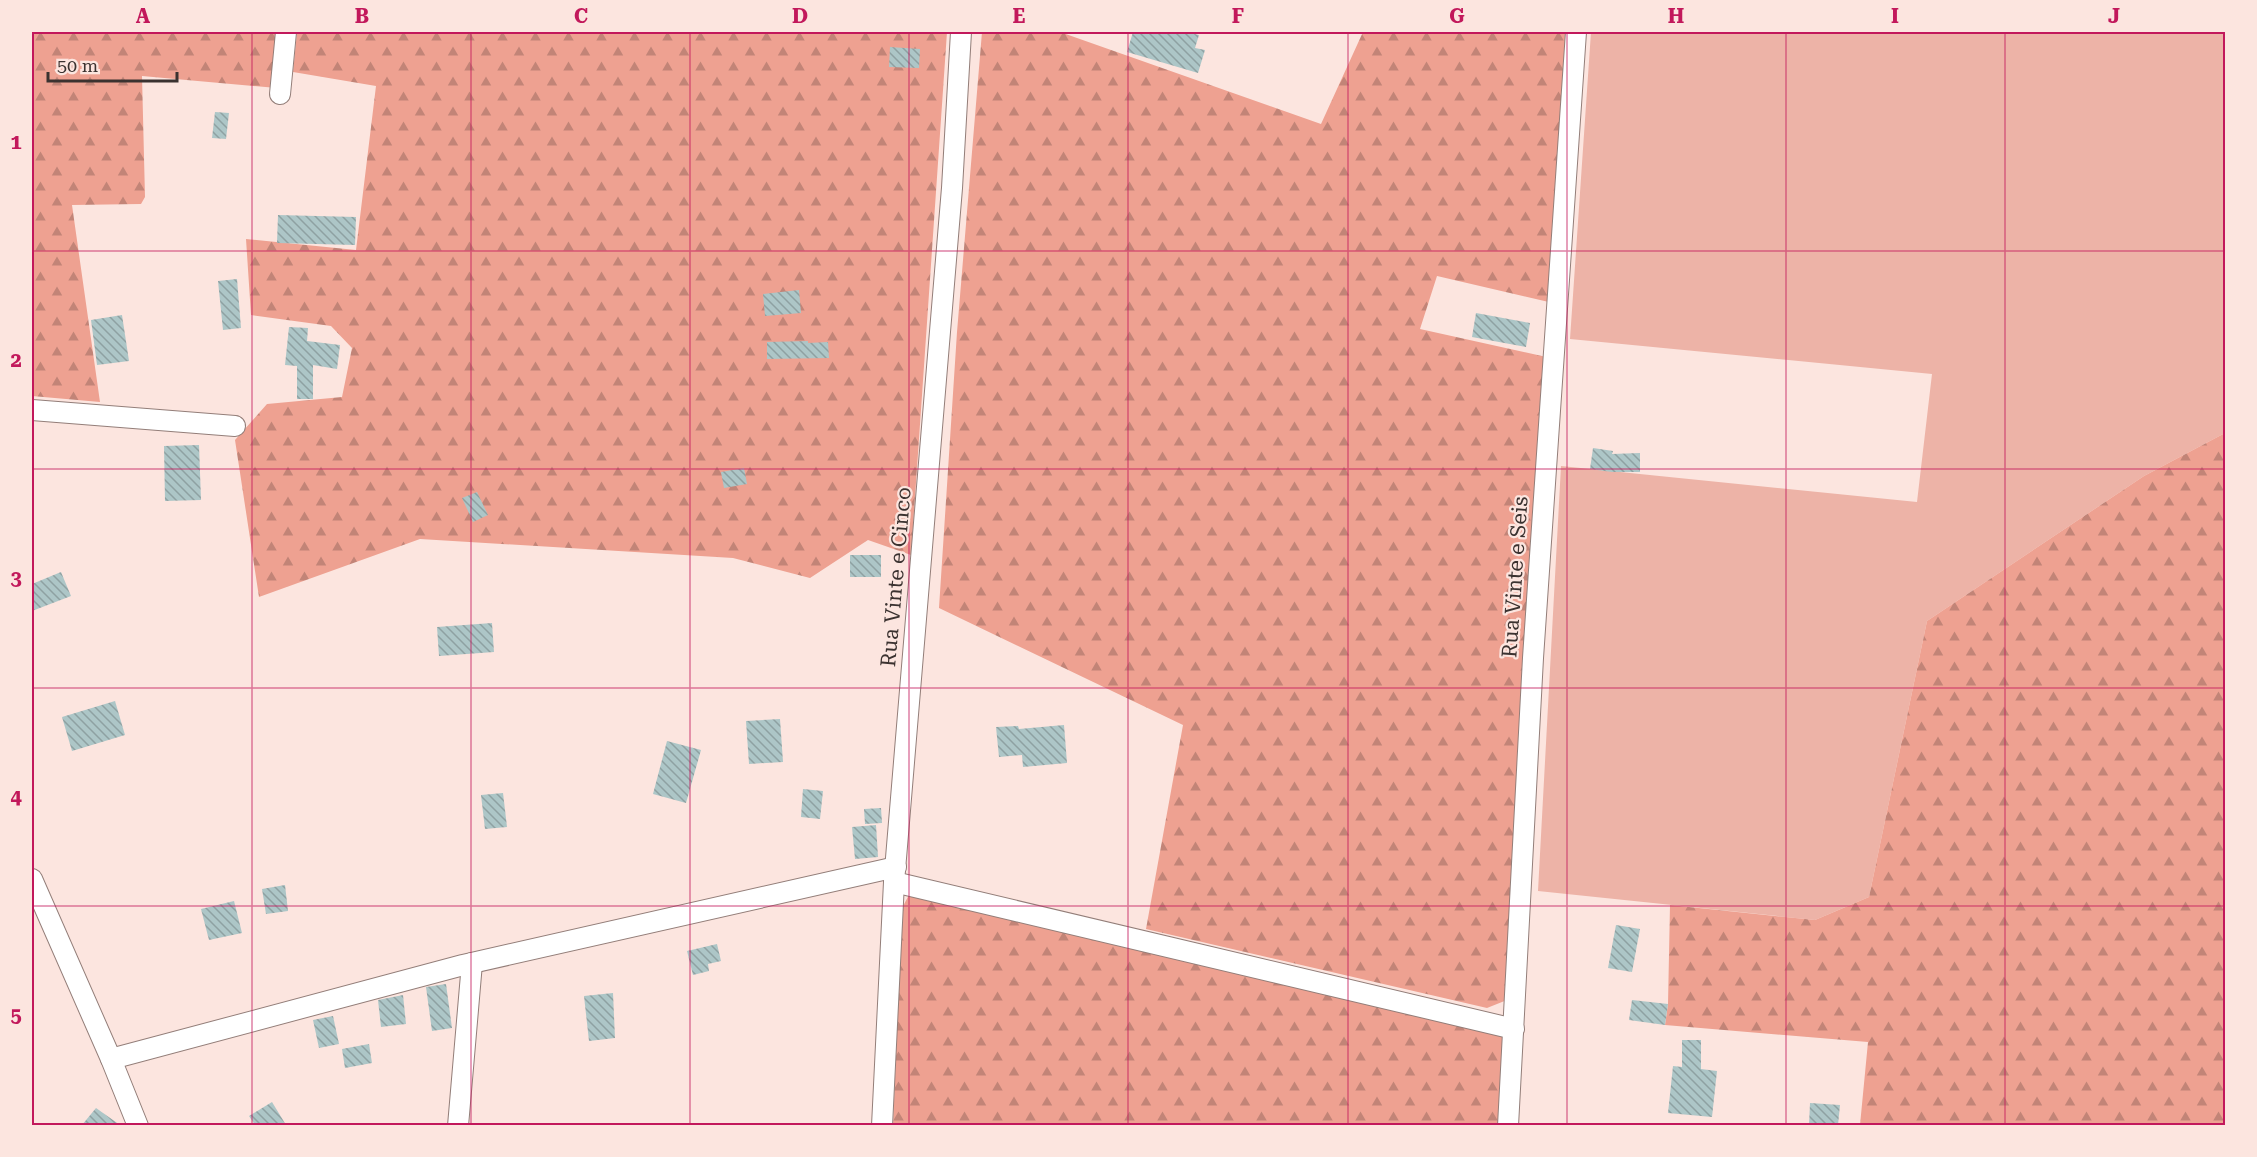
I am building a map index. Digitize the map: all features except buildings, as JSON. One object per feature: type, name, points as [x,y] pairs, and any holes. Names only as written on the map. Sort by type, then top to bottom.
[{"type":"street","points":[[280,94],[286,32]]},
{"type":"street","name":"Rua Vinte e Cinco","points":[[882,1125],[895,874],[952,188],[961,32]]},
{"type":"street","name":"Rua Vinte e Seis","points":[[1508,1125],[1533,658],[1576,32]]},
{"type":"street","points":[[32,410],[235,426]]},
{"type":"street","points":[[111,1059],[472,963],[895,874],[1514,1029]]},
{"type":"street","points":[[32,879],[138,1125]]},
{"type":"street","points":[[458,1125],[472,963]]},
{"type":"shaded area","points":[[1591,32],[2225,32],[2225,433],[2144,476],[1927,621],[1869,897],[1815,920],[1538,891],[1561,466],[1917,502],[1932,374],[1570,339]]},
{"type":"green space","points":[[32,32],[281,32],[277,88],[142,76],[145,197],[141,204],[72,205],[100,402],[32,396]]},
{"type":"green space","points":[[297,32],[947,32],[911,555],[868,540],[810,578],[733,558],[420,539],[259,597],[235,440],[267,404],[342,397],[352,348],[331,326],[251,315],[246,239],[356,250],[376,86],[293,72]]},
{"type":"green space","points":[[982,32],[1060,32],[1321,124],[1363,32],[1571,32],[1553,303],[1437,276],[1420,329],[1551,358],[1507,1000],[1487,1008],[1146,929],[1183,725],[939,608],[957,332]]},
{"type":"green space","points":[[2225,433],[2225,1125],[1860,1125],[1868,1042],[1665,1025],[1668,1004],[1670,905],[1815,920],[1869,897],[1927,621],[2144,476]]},
{"type":"green space","points":[[910,893],[1507,1030],[1505,1125],[893,1126],[902,908]]}]
